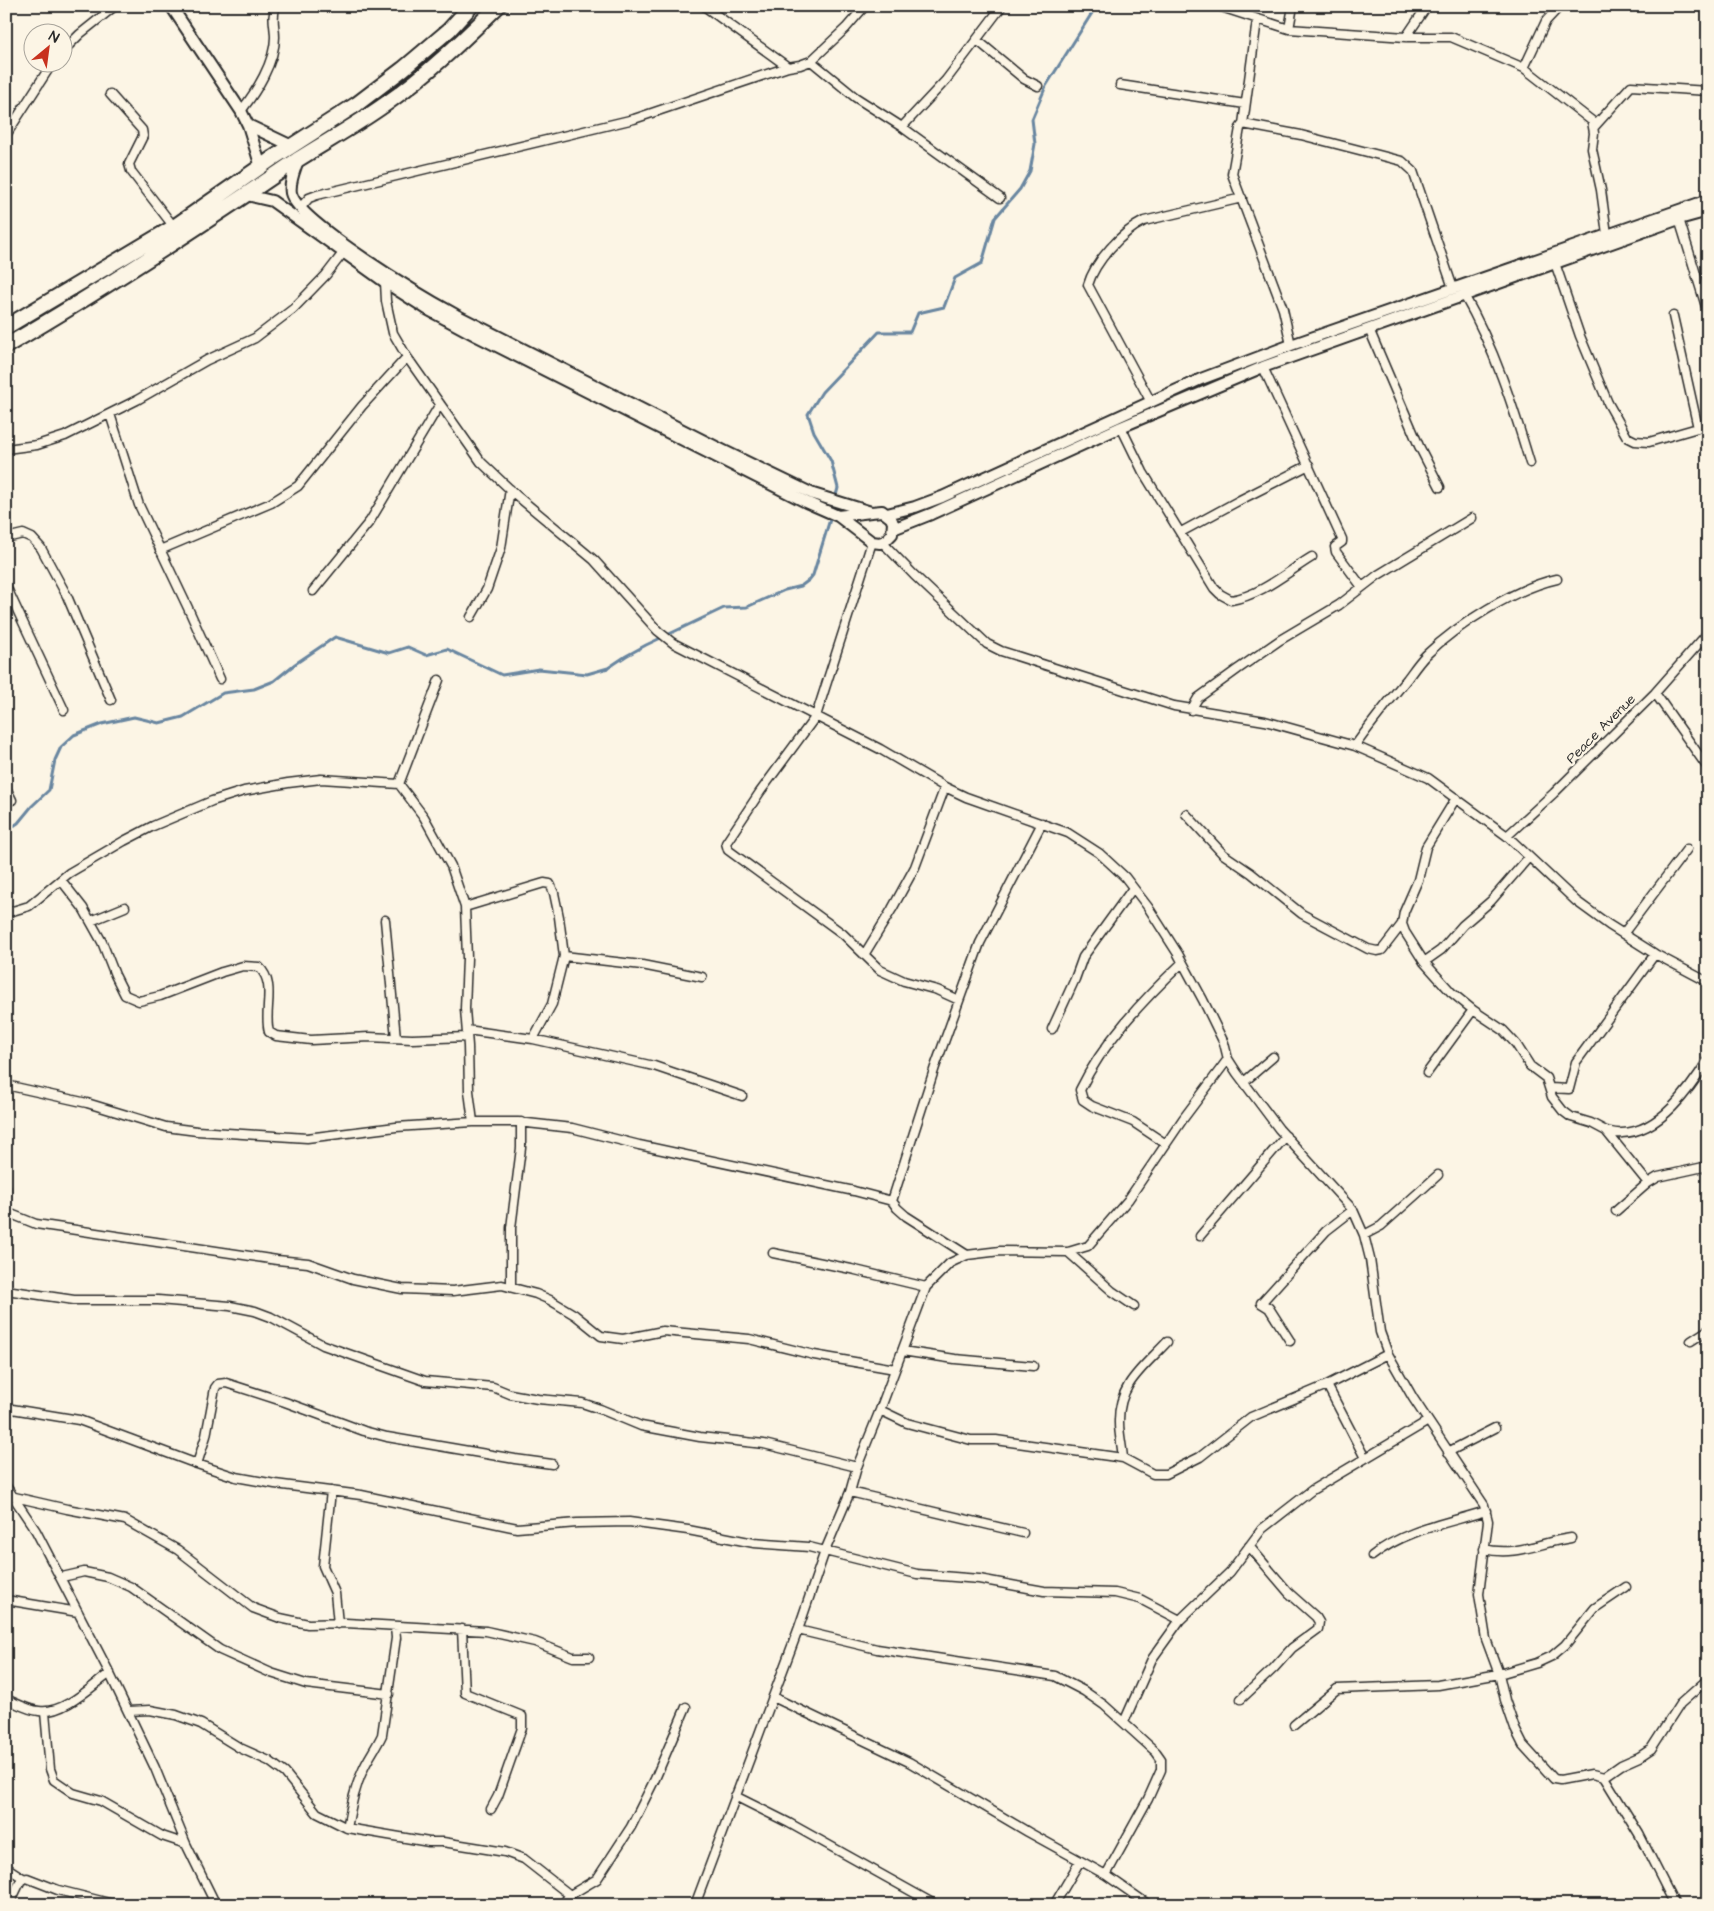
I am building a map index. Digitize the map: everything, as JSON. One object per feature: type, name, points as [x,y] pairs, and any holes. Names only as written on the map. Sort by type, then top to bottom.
[{"type":"highway","points":[[6,327],[174,227],[188,215],[358,104],[449,30],[471,6]]},
{"type":"highway","points":[[6,346],[128,272],[358,122],[410,86],[461,42],[498,6]]},
{"type":"street","points":[[72,42],[115,6]]},
{"type":"street","points":[[171,6],[241,111],[248,125],[261,167]]},
{"type":"street","points":[[241,111],[254,95],[274,50],[273,21],[276,6]]},
{"type":"street","points":[[704,6],[788,67]]},
{"type":"street","points":[[300,208],[309,198],[317,195],[634,119],[788,67],[800,65],[811,61],[846,28],[865,6]]},
{"type":"street","points":[[902,127],[946,80],[1002,6]]},
{"type":"street","points":[[1218,6],[1289,29],[1406,37],[1451,37],[1524,68],[1592,121],[1594,126],[1592,149],[1601,190],[1607,234]]},
{"type":"street","points":[[1289,29],[1292,6]]},
{"type":"street","points":[[1406,37],[1427,6]]},
{"type":"street","points":[[1524,68],[1546,21],[1560,6]]},
{"type":"street","points":[[1257,20],[1246,104],[1232,174],[1283,309],[1291,346]]},
{"type":"street","points":[[977,40],[1016,73],[1038,86]]},
{"type":"street","points":[[811,61],[855,97],[902,127],[1000,198]]},
{"type":"street","points":[[6,135],[47,72]]},
{"type":"street","points":[[1120,85],[1246,104]]},
{"type":"street","points":[[1594,126],[1631,86],[1708,92]]},
{"type":"street","points":[[110,94],[142,130],[143,136],[129,164],[131,171],[174,227]]},
{"type":"street","points":[[1242,124],[1301,136],[1402,161],[1413,172],[1453,288]]},
{"type":"street","points":[[248,125],[292,146]]},
{"type":"street","points":[[298,160],[291,182],[292,193],[300,208],[349,248],[418,294],[722,450],[813,494],[871,512]]},
{"type":"street","points":[[247,195],[272,201],[384,282],[477,336],[797,498],[834,514],[877,542],[987,644],[1001,651],[1174,706],[1265,721],[1354,746],[1428,778],[1507,836],[1576,901],[1655,954],[1708,982]]},
{"type":"street","points":[[1151,402],[1088,285],[1090,276],[1098,264],[1131,227],[1144,221],[1242,198]]},
{"type":"street","points":[[887,514],[942,497],[1201,379],[1453,288],[1708,200]]},
{"type":"street","points":[[893,529],[931,514],[1121,428],[1263,367],[1679,219],[1708,211]]},
{"type":"street","points":[[1679,219],[1708,313]]},
{"type":"street","points":[[6,449],[37,445],[65,436],[110,414],[207,360],[255,338],[293,309],[326,275],[343,253]]},
{"type":"street","points":[[1555,263],[1580,336],[1608,403],[1627,437],[1635,441],[1649,442],[1708,424]]},
{"type":"street","points":[[384,282],[386,301],[394,333],[407,357],[481,462],[554,528],[594,560],[658,631],[673,643],[880,749],[945,787],[966,797],[1068,833],[1099,853],[1125,877],[1148,908],[1182,963],[1224,1043],[1228,1060],[1286,1136],[1353,1210],[1364,1235],[1370,1259],[1380,1332],[1388,1354],[1428,1421],[1484,1505],[1488,1521],[1479,1594],[1486,1638],[1500,1674],[1505,1700],[1515,1729],[1523,1745],[1550,1776],[1560,1780],[1592,1774],[1604,1776],[1621,1765],[1640,1758],[1651,1749],[1680,1704],[1708,1679]]},
{"type":"street","points":[[1464,295],[1480,321],[1518,422],[1530,463]]},
{"type":"street","points":[[1673,316],[1698,428]]},
{"type":"street","points":[[1369,329],[1419,446],[1440,487]]},
{"type":"street","points":[[160,550],[256,510],[298,486],[362,406],[407,357]]},
{"type":"street","points":[[1263,367],[1342,539],[1342,542],[1335,547],[1336,552],[1362,587]]},
{"type":"street","points":[[312,591],[370,521],[440,404]]},
{"type":"street","points":[[110,414],[139,505],[220,679]]},
{"type":"street","points":[[1121,428],[1143,472],[1214,588],[1220,594],[1231,600],[1237,599],[1271,584],[1312,557]]},
{"type":"street","points":[[1181,532],[1309,465]]},
{"type":"street","points":[[471,617],[487,589],[501,548],[510,489]]},
{"type":"street","points":[[834,514],[877,511],[887,514],[891,518],[893,529],[889,538],[877,542]]},
{"type":"street","points":[[1191,710],[1198,698],[1280,640],[1339,605],[1378,575],[1472,518]]},
{"type":"street","points":[[6,538],[23,534],[32,538],[41,548],[67,596],[111,700]]},
{"type":"street","points":[[877,542],[816,716],[760,792],[726,844],[728,850],[843,934],[880,970],[904,981],[936,990],[959,1000]]},
{"type":"street","points":[[1354,746],[1426,656],[1442,642],[1512,595],[1545,581],[1558,579]]},
{"type":"street","points":[[6,586],[64,710]]},
{"type":"street","name":"Peace Avenue","points":[[1507,836],[1554,793],[1655,693],[1708,633]]},
{"type":"street","points":[[399,784],[439,680]]},
{"type":"street","points":[[1655,693],[1708,768]]},
{"type":"street","points":[[6,914],[29,906],[69,872],[153,826],[212,801],[244,791],[322,779],[399,784],[424,817],[452,866],[465,907],[467,958],[465,1009],[472,1122]]},
{"type":"street","points":[[864,955],[915,867],[945,787]]},
{"type":"street","points":[[6,788],[12,800]]},
{"type":"street","points":[[1186,814],[1223,854],[1251,873],[1302,914],[1368,949],[1377,951],[1382,950],[1402,924],[1404,912],[1418,880],[1426,847],[1456,798]]},
{"type":"street","points":[[892,1201],[935,1067],[980,943],[1042,823]]},
{"type":"street","points":[[1623,934],[1687,849]]},
{"type":"street","points":[[1424,962],[1441,950],[1464,925],[1491,901],[1529,856]]},
{"type":"street","points":[[61,880],[91,921],[125,995],[139,1001],[160,996],[222,972],[243,966],[259,966],[265,973],[269,995],[266,1022],[270,1032],[276,1036],[311,1040],[467,1034],[533,1039],[654,1066],[742,1096]]},
{"type":"street","points":[[465,907],[544,883],[550,884],[559,916],[564,956],[552,1004],[533,1039]]},
{"type":"street","points":[[1052,1030],[1083,957],[1133,888]]},
{"type":"street","points":[[91,921],[125,907]]},
{"type":"street","points":[[385,920],[396,1038]]},
{"type":"street","points":[[1402,924],[1424,962],[1451,992],[1473,1010],[1503,1030],[1516,1044],[1530,1066],[1546,1078],[1552,1097],[1563,1111],[1571,1117],[1599,1126],[1648,1183]]},
{"type":"street","points":[[1550,1088],[1570,1089],[1576,1062],[1655,954]]},
{"type":"street","points":[[564,956],[642,965],[702,977]]},
{"type":"street","points":[[1166,1144],[1133,1122],[1092,1106],[1083,1100],[1080,1090],[1094,1066],[1125,1023],[1148,995],[1182,963]]},
{"type":"street","points":[[1427,1073],[1473,1010]]},
{"type":"street","points":[[1244,1082],[1273,1057]]},
{"type":"street","points":[[695,1905],[826,1551],[850,1492],[857,1467],[926,1287],[950,1263],[967,1255],[1000,1251],[1068,1252],[1088,1246],[1128,1200],[1166,1144],[1228,1060]]},
{"type":"street","points":[[1606,1132],[1622,1133],[1634,1131],[1651,1124],[1680,1100],[1708,1060]]},
{"type":"street","points":[[6,1085],[87,1104],[166,1127],[197,1131],[307,1138],[472,1122],[521,1122],[572,1128],[638,1145],[854,1191],[892,1201],[906,1216],[967,1255]]},
{"type":"street","points":[[511,1287],[511,1228],[521,1148],[521,1122]]},
{"type":"street","points":[[1200,1236],[1286,1136]]},
{"type":"street","points":[[1616,1211],[1648,1183],[1658,1177],[1708,1166]]},
{"type":"street","points":[[1364,1235],[1381,1226],[1438,1175]]},
{"type":"street","points":[[6,1187],[6,1195]]},
{"type":"street","points":[[1290,1341],[1269,1308],[1261,1303],[1326,1231],[1353,1210]]},
{"type":"street","points":[[6,1212],[36,1224],[308,1263],[353,1278],[402,1288],[453,1291],[502,1285],[550,1300],[575,1315],[601,1336],[623,1340],[663,1331],[749,1339],[814,1355],[895,1369]]},
{"type":"street","points":[[1068,1252],[1112,1292],[1134,1306]]},
{"type":"street","points":[[773,1253],[926,1287]]},
{"type":"street","points":[[6,1290],[74,1300],[158,1300],[230,1306],[255,1311],[271,1317],[324,1345],[425,1381],[494,1387],[510,1394],[538,1400],[582,1403],[641,1426],[700,1437],[764,1444],[857,1467]]},
{"type":"street","points":[[1690,1341],[1708,1330]]},
{"type":"street","points":[[1123,1458],[1119,1423],[1121,1398],[1124,1390],[1167,1342]]},
{"type":"street","points":[[902,1351],[955,1359],[1033,1366]]},
{"type":"street","points":[[880,1410],[907,1423],[971,1440],[996,1440],[1123,1458],[1153,1474],[1166,1474],[1200,1457],[1251,1417],[1327,1385],[1388,1354]]},
{"type":"street","points":[[197,1464],[206,1436],[215,1388],[218,1384],[226,1383],[286,1402],[364,1431],[387,1437],[552,1464]]},
{"type":"street","points":[[1327,1385],[1366,1458]]},
{"type":"street","points":[[6,1408],[79,1420],[236,1477],[361,1495],[517,1528],[577,1523],[629,1522],[708,1533],[754,1543],[809,1547],[917,1574],[979,1579],[1044,1591],[1115,1593],[1140,1599],[1180,1620]]},
{"type":"street","points":[[1124,1722],[1152,1659],[1180,1620],[1230,1572],[1262,1529],[1312,1490],[1428,1421]]},
{"type":"street","points":[[1448,1452],[1495,1428]]},
{"type":"street","points":[[6,1486],[10,1496],[36,1531],[62,1577],[128,1711],[186,1844],[216,1905]]},
{"type":"street","points":[[331,1491],[324,1566],[335,1593],[338,1624]]},
{"type":"street","points":[[850,1492],[1023,1533]]},
{"type":"street","points":[[10,1496],[126,1520],[178,1550],[253,1608],[280,1618],[308,1624],[462,1629],[505,1634],[535,1642],[573,1657],[589,1658]]},
{"type":"street","points":[[1372,1556],[1382,1548],[1410,1534],[1486,1511]]},
{"type":"street","points":[[1484,1549],[1512,1552],[1571,1538]]},
{"type":"street","points":[[1241,1699],[1292,1648],[1318,1629],[1319,1622],[1277,1580],[1249,1546]]},
{"type":"street","points":[[62,1577],[84,1572],[108,1577],[132,1587],[220,1650],[271,1673],[306,1684],[389,1694]]},
{"type":"street","points":[[1294,1725],[1337,1689],[1438,1685],[1500,1674],[1537,1663],[1552,1656],[1565,1645],[1595,1608],[1626,1587]]},
{"type":"street","points":[[6,1600],[78,1612]]},
{"type":"street","points":[[347,1828],[354,1793],[364,1768],[382,1735],[396,1638],[395,1626]]},
{"type":"street","points":[[462,1629],[465,1693],[522,1716],[523,1721],[498,1796],[491,1809]]},
{"type":"street","points":[[798,1630],[877,1648],[1056,1676],[1084,1691],[1124,1722],[1156,1752],[1161,1759],[1161,1770],[1148,1799],[1106,1875]]},
{"type":"street","points":[[6,1698],[38,1711],[52,1712],[70,1702],[110,1673]]},
{"type":"street","points":[[773,1697],[909,1762],[1106,1875],[1149,1905]]},
{"type":"street","points":[[562,1905],[570,1895],[597,1879],[631,1827],[655,1779],[686,1707]]},
{"type":"street","points":[[128,1711],[150,1710],[176,1715],[201,1724],[240,1748],[269,1761],[285,1773],[318,1812],[347,1828],[429,1842],[442,1842],[505,1852],[524,1859],[570,1895]]},
{"type":"street","points":[[45,1712],[50,1769],[54,1780],[73,1793],[101,1800],[162,1836],[186,1844]]},
{"type":"street","points":[[1604,1776],[1639,1834],[1675,1905]]},
{"type":"street","points":[[735,1796],[789,1823],[936,1905]]},
{"type":"street","points":[[1054,1905],[1080,1861]]},
{"type":"street","points":[[6,1867],[23,1878],[58,1890],[117,1905]]},
{"type":"street","points":[[9,1905],[15,1889],[23,1878]]},
{"type":"waterway","points":[[832,510],[838,488],[831,461],[814,432],[808,414],[822,392],[879,332],[910,332],[918,313],[944,307],[955,278],[982,263],[995,218],[1020,189],[1030,171],[1035,144],[1032,119],[1046,86],[1092,13]]},
{"type":"waterway","points":[[6,831],[18,823],[49,790],[55,760],[61,747],[74,735],[102,724],[134,717],[159,723],[183,717],[223,693],[254,689],[274,681],[295,664],[335,637],[389,653],[408,647],[426,655],[447,649],[502,675],[539,669],[587,674],[608,668],[646,645],[724,608],[747,607],[785,590],[801,586],[813,575],[831,516]]}]
